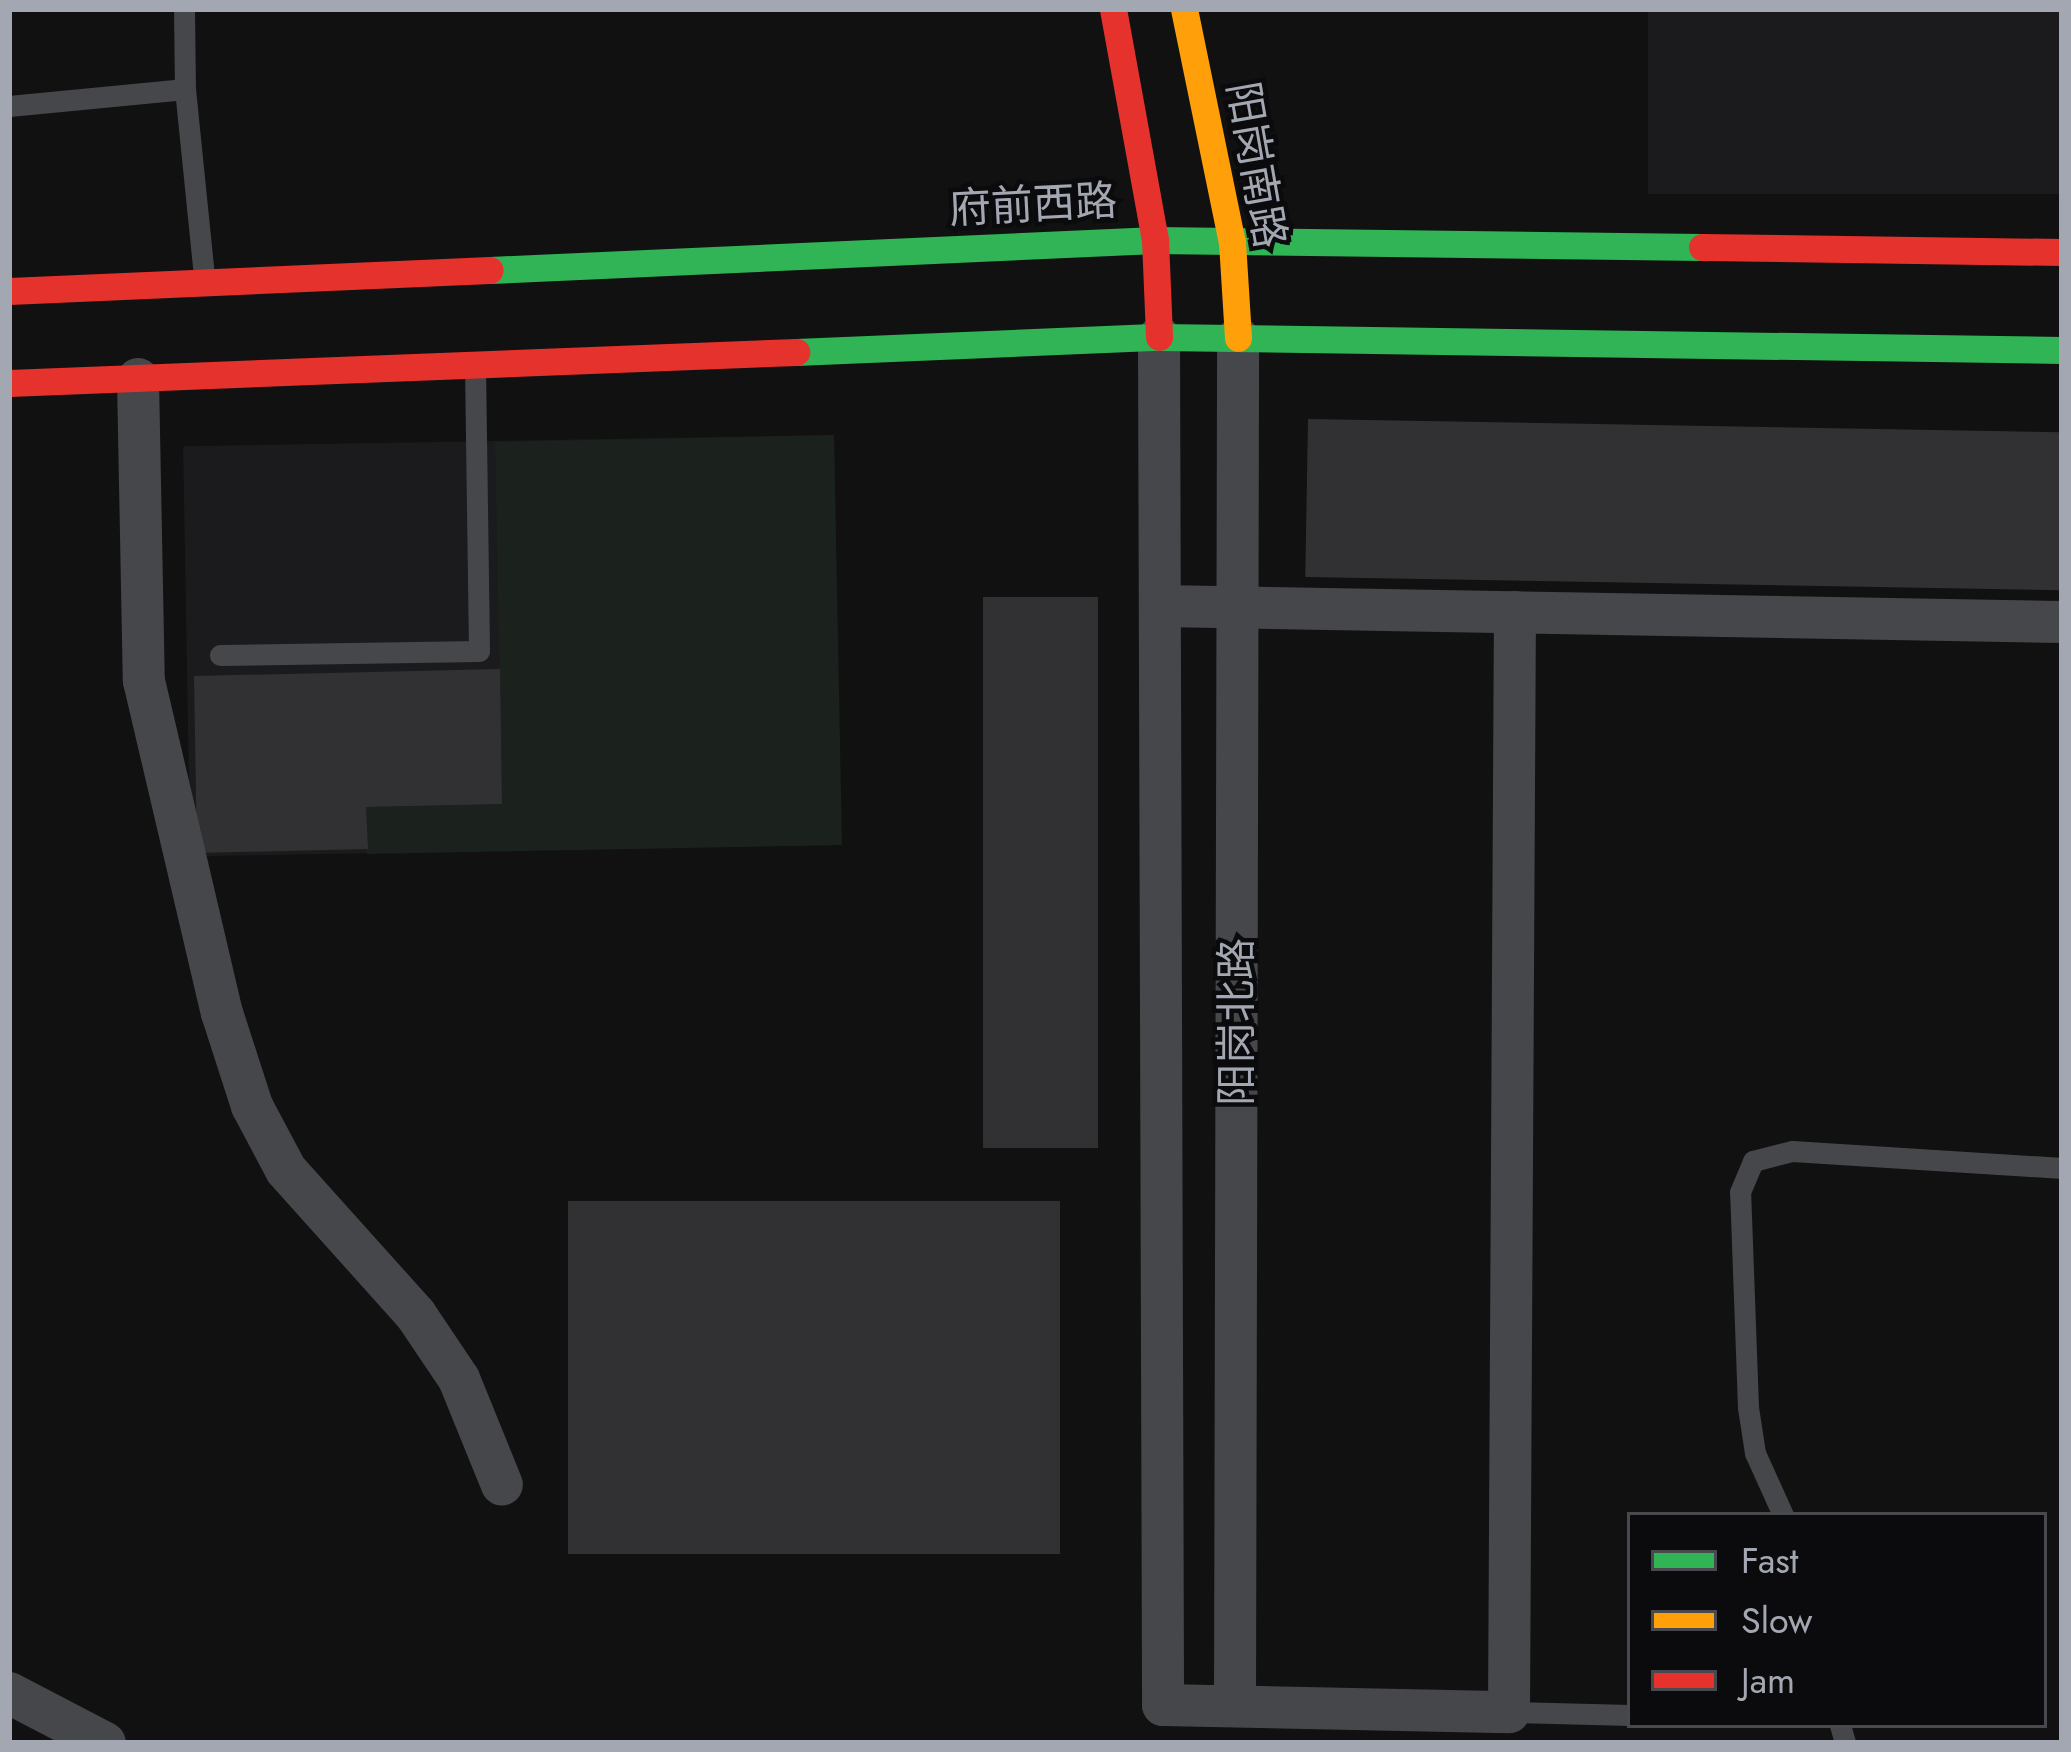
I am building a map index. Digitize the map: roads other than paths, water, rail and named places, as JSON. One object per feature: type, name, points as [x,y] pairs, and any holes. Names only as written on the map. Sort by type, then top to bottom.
[{"type":"main road","points":[[1113,9],[1155,240],[1159,338]]},
{"type":"main road","name":"阳岗南路","points":[[1184,9],[1232,242],[1238,338]]},
{"type":"main road","name":"府前西路","points":[[9,291],[1155,240],[2062,252]]},
{"type":"main road","points":[[9,383],[1159,338],[2062,350]]},
{"type":"street","name":"阳岗北路","points":[[1159,338],[1163,1705],[1235,1706],[1238,338]]},
{"type":"street","points":[[138,379],[144,681],[222,1013],[252,1106],[286,1170],[416,1315],[459,1379],[502,1485]]},
{"type":"street","points":[[1162,606],[2062,622]]},
{"type":"street","points":[[1235,1706],[1509,1712],[1514,612]]},
{"type":"street","points":[[9,1693],[105,1743]]},
{"type":"lane","points":[[184,9],[185,89],[205,283]]},
{"type":"lane","points":[[9,106],[185,89]]},
{"type":"lane","points":[[220,655],[479,651],[475,366]]},
{"type":"lane","points":[[1782,1512],[1755,1453],[1748,1407],[1740,1192],[1753,1161],[1792,1151],[2062,1168]]},
{"type":"lane","points":[[1509,1712],[1627,1714]]}]
